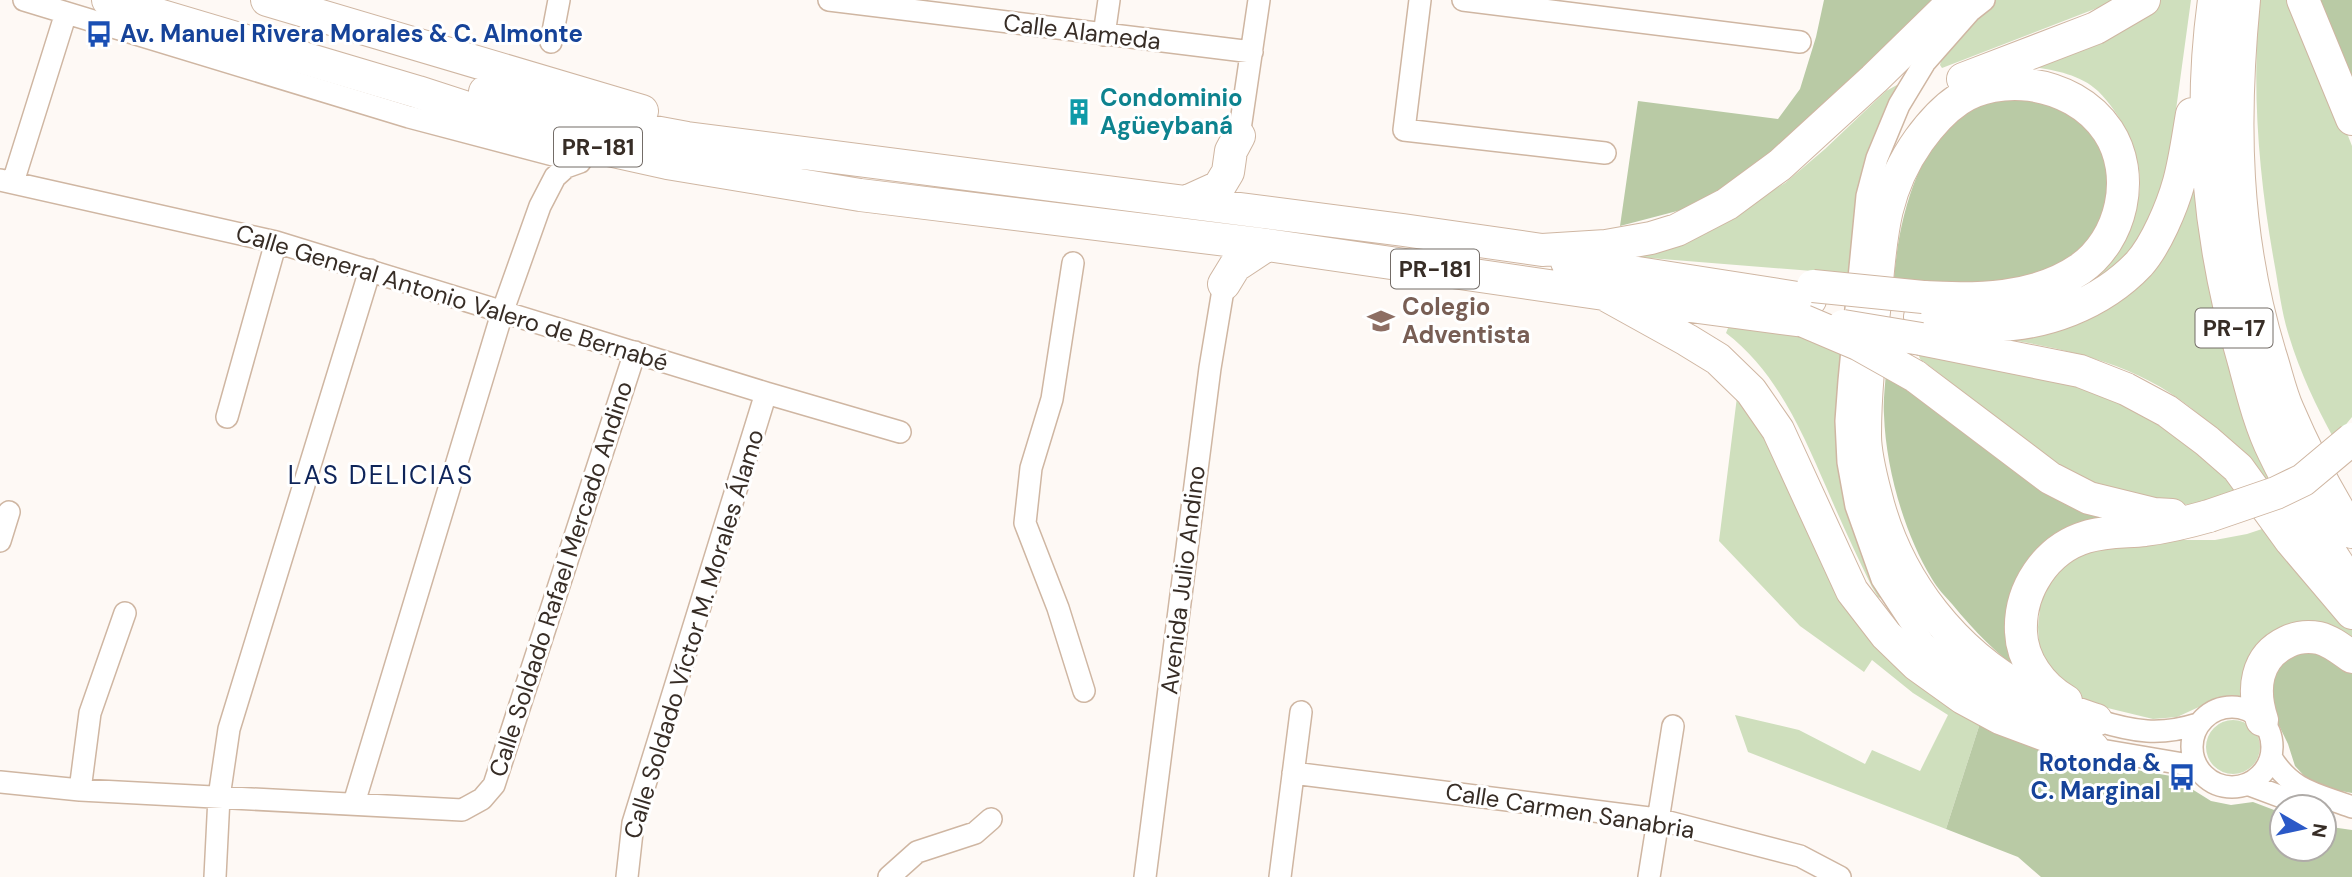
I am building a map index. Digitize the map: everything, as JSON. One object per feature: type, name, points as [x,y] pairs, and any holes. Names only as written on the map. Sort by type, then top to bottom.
[{"type":"highway","name":"PR-181","points":[[108,0],[344,59],[425,75],[579,118],[687,138],[1304,218],[1605,281]]},
{"type":"highway","name":"PR-181","points":[[182,0],[572,142],[667,163],[860,195],[1193,236],[1809,302]]},
{"type":"highway","points":[[267,0],[588,97],[778,150]]},
{"type":"highway","points":[[1304,218],[1542,250],[1606,246],[1677,230],[1727,204],[1780,165],[1955,0]]},
{"type":"highway","points":[[1858,282],[1882,178],[1903,134],[1922,110],[1957,81],[2096,28],[2144,0]]},
{"type":"highway","name":"PR-17","points":[[2214,0],[2208,44],[2206,145],[2213,224],[2228,306],[2249,382],[2273,451],[2320,537],[2352,586]]},
{"type":"highway","name":"PR-17","points":[[2244,0],[2238,64],[2236,134],[2246,251],[2256,307],[2287,408],[2327,492],[2352,532]]},
{"type":"highway","points":[[2302,0],[2352,119]]},
{"type":"highway","points":[[1809,302],[1988,325],[2022,323],[2070,310],[2096,297],[2121,280],[2140,262],[2172,203],[2179,182],[2208,44]]},
{"type":"highway","points":[[1921,317],[1960,299],[2030,292],[2057,282],[2081,268],[2103,247],[2115,226],[2122,200],[2119,153],[2107,130],[2088,110],[2069,96],[2045,87],[2016,83],[1986,88],[1961,98],[1944,111],[1905,159],[1888,202],[1879,256],[1865,438],[1872,480],[1887,536],[1930,610],[1978,659],[2013,684],[2062,709],[2095,734]]},
{"type":"highway","points":[[1186,202],[1219,187],[1228,172],[1231,151],[1240,136]]},
{"type":"highway","points":[[1240,136],[1242,172],[1265,212]]},
{"type":"highway","points":[[580,162],[688,181],[792,194],[860,195]]},
{"type":"highway","points":[[1193,236],[1213,253],[1224,284]]},
{"type":"highway","points":[[1224,284],[1235,266],[1267,245]]},
{"type":"highway","points":[[1605,281],[1718,359],[1751,391],[1777,430],[1852,591],[1886,635],[1917,665],[1963,698],[2000,718],[2064,742],[2095,734]]},
{"type":"highway","points":[[1809,302],[1921,317],[2080,371],[2126,389],[2166,411],[2207,440],[2238,468],[2291,541],[2352,613]]},
{"type":"highway","points":[[1809,302],[1858,344],[1915,376],[2050,478],[2089,498],[2154,514],[2209,516]]},
{"type":"highway","points":[[2095,734],[2045,686],[2023,651],[2022,607],[2032,582],[2060,549],[2088,536],[2147,530],[2209,516],[2276,493],[2303,480],[2352,439]]},
{"type":"highway","points":[[2262,720],[2256,701],[2256,682],[2262,665],[2275,649],[2292,640],[2311,637],[2331,643],[2352,657]]},
{"type":"street","points":[[24,0],[409,117],[580,162]]},
{"type":"street","points":[[551,42],[559,0]]},
{"type":"street","name":"Calle Alameda","points":[[829,0],[964,9],[1104,35],[1252,52]]},
{"type":"street","points":[[1104,35],[1109,0]]},
{"type":"street","points":[[1240,136],[1259,0]]},
{"type":"street","points":[[1420,0],[1404,130],[1605,153]]},
{"type":"street","points":[[1464,0],[1800,42]]},
{"type":"street","points":[[1984,0],[1969,11],[1925,62],[1899,105],[1882,144],[1867,196],[1846,421],[1848,462],[1856,506],[1882,579],[1924,643],[1995,697],[2095,734],[2195,765]]},
{"type":"street","points":[[6,181],[66,13]]},
{"type":"street","points":[[524,148],[533,157],[540,172],[540,206]]},
{"type":"street","points":[[354,803],[503,310],[540,206],[555,177],[566,167],[580,162]]},
{"type":"street","name":"Calle General Antonio Valero de Bernabé","points":[[6,181],[275,242],[900,432]]},
{"type":"street","points":[[227,417],[275,242]]},
{"type":"street","points":[[1073,263],[1052,399],[1031,468],[1025,523],[1058,608],[1084,691]]},
{"type":"street","points":[[215,877],[219,797],[229,729],[370,270]]},
{"type":"street","name":"Avenida Julio Andino","points":[[1145,877],[1210,369],[1224,284]]},
{"type":"street","name":"Calle Soldado Rafael Mercado Andino","points":[[0,782],[80,790],[462,810],[482,799],[495,785],[635,352]]},
{"type":"street","name":"Calle Soldado Víctor M. Morales Álamo","points":[[627,877],[633,822],[766,393]]},
{"type":"street","points":[[0,541],[9,512]]},
{"type":"street","points":[[80,790],[90,713],[125,613]]},
{"type":"street","points":[[2247,785],[2262,775],[2271,757],[2271,737],[2262,720],[2245,709],[2227,707],[2211,712],[2198,724],[2191,740],[2195,765],[2212,782],[2229,787],[2247,785],[2270,793]]},
{"type":"street","points":[[1280,877],[1301,712]]},
{"type":"street","points":[[2095,734],[2168,732],[2198,724]]},
{"type":"street","points":[[1649,877],[1673,726]]},
{"type":"street","points":[[2271,757],[2293,784],[2352,809]]},
{"type":"street","name":"Calle Carmen Sanabria","points":[[1293,773],[1657,819],[1800,856],[1840,877]]},
{"type":"street","points":[[889,877],[916,852],[975,833],[991,819]]},
{"type":"green space","points":[[1824,0],[1943,0],[1853,86],[1734,182],[1681,210],[1620,226],[1638,101],[1778,119],[1800,89]]},
{"type":"green space","points":[[1994,0],[2118,0],[1942,68],[1940,65],[1948,48]]},
{"type":"green space","points":[[2151,0],[2191,0],[2166,183],[2140,240],[2095,288],[1997,305],[2129,225],[2140,183],[2137,158],[2128,133],[2114,110],[2091,85],[2067,74],[2033,67]]},
{"type":"green space","points":[[2260,0],[2295,0],[2352,146],[2352,417],[2334,439],[2298,363],[2279,293],[2269,234],[2258,134],[2256,67]]},
{"type":"green space","points":[[2316,0],[2352,0],[2352,84]]},
{"type":"green space","points":[[1897,85],[1900,91],[1850,274],[1637,257],[1634,254],[1762,197],[1785,183],[1886,91]]},
{"type":"green space","points":[[2024,93],[2094,123],[2116,184],[2095,247],[2054,274],[1973,287],[1894,278],[1906,209],[1923,163],[1935,143],[1949,125],[1972,106]]},
{"type":"green space","points":[[2192,191],[2196,193],[2275,481],[2263,487],[2210,425],[2165,390],[2116,366],[2089,357],[2006,339],[2081,316]]},
{"type":"green space","points":[[1730,323],[1794,334],[1847,352],[1888,602],[1878,597],[1872,587],[1798,425],[1760,366],[1726,333]]},
{"type":"green space","points":[[1934,351],[2137,401],[2249,492],[2210,502],[2179,505],[2123,496],[2086,483],[2037,453],[1920,359],[1918,353]]},
{"type":"green space","points":[[1886,372],[2112,515],[2043,562],[2025,675],[1986,642],[1941,592],[1913,542],[1898,500],[1888,457],[1884,410]]},
{"type":"green space","points":[[1738,389],[1821,540],[1982,717],[1946,829],[1748,752],[1735,715],[1799,730],[1865,764],[1872,750],[1920,771],[1948,715],[1913,693],[1872,660],[1864,672],[1800,626],[1719,541]]},
{"type":"green space","points":[[2271,526],[2352,621],[2352,651],[2246,697],[2223,696],[2177,717],[2153,719],[2087,703],[2062,686],[2044,659],[2039,644],[2038,627],[2041,598],[2055,575],[2073,559],[2101,546],[2175,540],[2215,540]]},
{"type":"green space","points":[[2314,650],[2352,672],[2352,793],[2309,781],[2295,766],[2288,744],[2268,703],[2277,664],[2291,653]]},
{"type":"green space","points":[[1982,717],[2051,749],[2125,768],[2171,776],[2211,801],[2231,805],[2253,802],[2268,808],[2268,863],[2338,863],[2338,828],[2352,830],[2352,877],[2041,877],[2018,857],[1946,829]]},
{"type":"green space","points":[[2233,720],[2252,728],[2260,747],[2252,766],[2233,774],[2214,766],[2206,747],[2214,728]]},
{"type":"place","name":"Av. Manuel Rivera Morales & C. Almonte","points":[[99,34]]},
{"type":"place","name":"Condominio Agüeybaná","points":[[1079,112]]},
{"type":"place","name":"Colegio Adventista","points":[[1381,321]]},
{"type":"place","name":"Rotonda & C. Marginal","points":[[2182,777]]},
{"type":"district","name":"LAS DELICIAS","points":[[381,475]]}]
